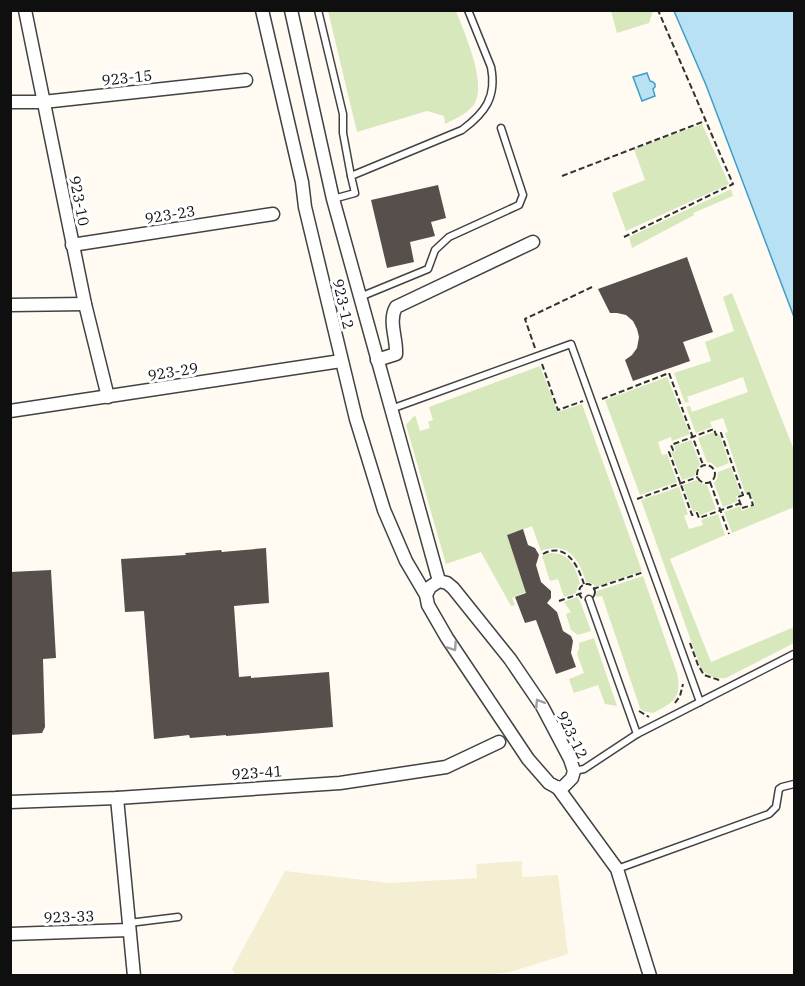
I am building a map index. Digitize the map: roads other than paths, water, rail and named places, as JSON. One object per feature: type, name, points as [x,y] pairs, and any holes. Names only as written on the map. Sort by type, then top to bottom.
[{"type":"street","name":"923-10","points":[[25,10],[72,245],[108,397]]},
{"type":"street","name":"923-12","points":[[262,10],[341,361],[384,510],[406,561],[447,638],[528,759],[549,783],[558,788],[617,868],[650,975]]},
{"type":"street","name":"923-12","points":[[291,10],[333,199],[439,581],[453,588],[510,659],[542,706],[574,771],[568,783],[558,788]]},
{"type":"street","name":"923-15","points":[[10,102],[43,102],[246,80]]},
{"type":"street","name":"923-23","points":[[72,245],[273,214]]},
{"type":"street","points":[[377,360],[396,354],[392,314],[402,303],[533,242]]},
{"type":"street","points":[[10,305],[85,304]]},
{"type":"street","name":"923-29","points":[[10,411],[341,361]]},
{"type":"street","points":[[426,595],[430,587],[439,581]]},
{"type":"street","name":"923-41","points":[[10,802],[117,798],[340,783],[446,768],[498,742]]},
{"type":"street","points":[[117,798],[134,975]]},
{"type":"street","name":"923-33","points":[[10,934],[128,927]]},
{"type":"lane","points":[[318,10],[343,114],[343,133],[355,193],[333,199]]},
{"type":"lane","points":[[351,176],[462,130],[477,119],[492,93],[492,76],[468,10]]},
{"type":"lane","points":[[473,23],[475,10]]},
{"type":"lane","points":[[360,297],[428,269],[435,250],[449,237],[519,205],[523,195],[501,129]]},
{"type":"lane","points":[[391,409],[572,344],[700,702]]},
{"type":"lane","points":[[589,599],[637,734]]},
{"type":"lane","points":[[574,771],[584,769],[637,734],[795,654]]},
{"type":"lane","points":[[617,868],[769,814],[776,807],[779,789],[795,784]]},
{"type":"lane","points":[[128,927],[178,916]]},
{"type":"water","points":[[674,11],[794,11],[794,317],[706,85]]},
{"type":"water","points":[[647,73],[650,81],[655,84],[653,89],[655,96],[642,101],[633,77]]}]
